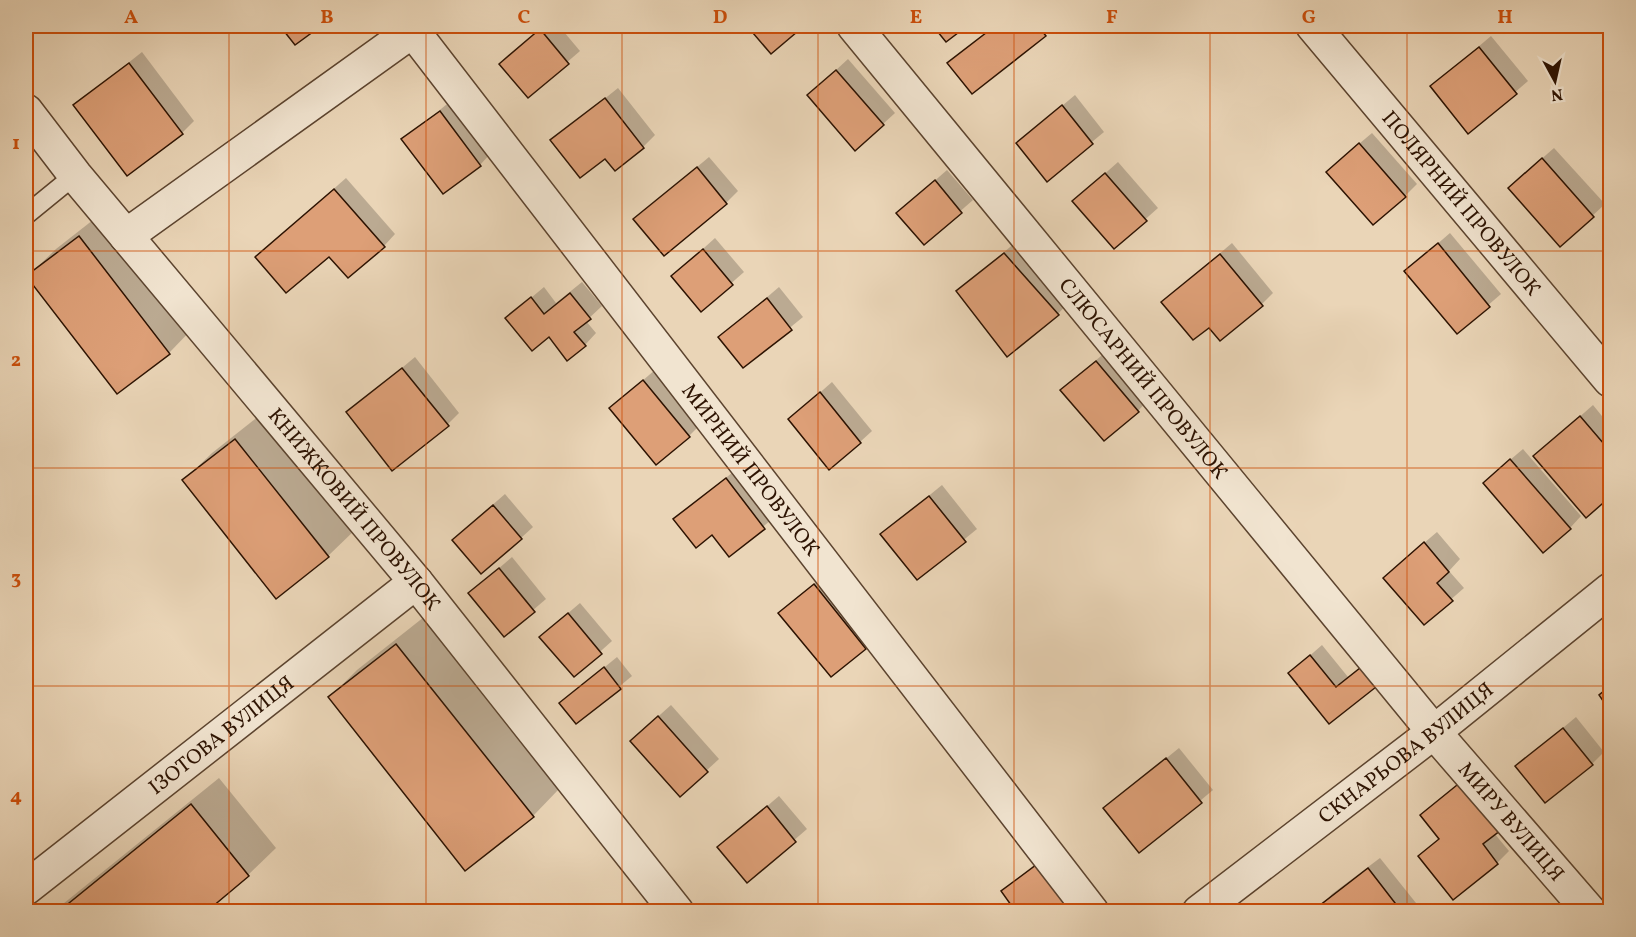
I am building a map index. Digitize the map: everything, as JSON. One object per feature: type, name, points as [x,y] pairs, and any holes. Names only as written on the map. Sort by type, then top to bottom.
[{"type":"street","name":"СЛЮСАРНИЙ ПРОВУЛОК","points":[[854,26],[1434,732]]},
{"type":"street","name":"ПОЛЯРНИЙ ПРОВУЛОК","points":[[1313,26],[1611,380]]},
{"type":"street","points":[[126,236],[414,27]]},
{"type":"street","name":"МИРНИЙ ПРОВУЛОК","points":[[414,27],[1092,912]]},
{"type":"street","name":"КНИЖКОВИЙ ПРОВУЛОК","points":[[26,111],[75,175],[416,582],[677,912]]},
{"type":"street","name":"ІЗОТОВА ВУЛИЦЯ","points":[[26,888],[416,582]]},
{"type":"street","name":"СКНАРЬОВА ВУЛИЦЯ","points":[[1199,912],[1434,732],[1611,590]]},
{"type":"street","name":"МИРУ ВУЛИЦЯ","points":[[1434,732],[1590,912]]},
{"type":"lane","points":[[26,215],[75,175]]},
{"type":"building","points":[[280,26],[321,26],[295,45]]},
{"type":"building","points":[[747,26],[804,26],[771,54]]},
{"type":"building","points":[[933,26],[967,26],[946,42]]},
{"type":"building","points":[[995,26],[1038,26],[1046,36],[972,94],[947,63]]},
{"type":"building","points":[[540,29],[569,64],[528,98],[499,64]]},
{"type":"building","points":[[1479,47],[1517,94],[1468,134],[1430,86]]},
{"type":"building","points":[[129,63],[183,134],[127,176],[73,105]]},
{"type":"building","points":[[836,70],[884,125],[855,151],[807,95]]},
{"type":"building","points":[[605,98],[644,148],[615,171],[605,159],[580,178],[550,140]]},
{"type":"building","points":[[1062,105],[1093,144],[1047,182],[1016,143]]},
{"type":"building","points":[[440,111],[481,166],[443,194],[401,139]]},
{"type":"building","points":[[1359,143],[1406,197],[1373,225],[1326,172]]},
{"type":"building","points":[[1542,158],[1594,217],[1560,247],[1508,188]]},
{"type":"building","points":[[697,167],[727,204],[664,256],[633,219]]},
{"type":"building","points":[[1105,173],[1147,221],[1114,249],[1072,201]]},
{"type":"building","points":[[935,180],[962,213],[924,245],[896,213]]},
{"type":"building","points":[[334,189],[385,247],[348,278],[329,257],[286,293],[255,257]]},
{"type":"building","points":[[79,236],[170,354],[117,394],[26,276]]},
{"type":"building","points":[[1438,243],[1490,307],[1457,334],[1404,271]]},
{"type":"building","points":[[703,249],[733,285],[701,312],[671,276]]},
{"type":"building","points":[[1004,253],[1059,315],[1007,357],[956,291]]},
{"type":"building","points":[[1220,254],[1263,306],[1220,341],[1209,328],[1193,340],[1161,302]]},
{"type":"building","points":[[570,293],[591,319],[574,332],[586,346],[567,361],[549,337],[532,351],[505,318],[531,297],[544,314]]},
{"type":"building","points":[[767,298],[792,330],[743,368],[718,337]]},
{"type":"building","points":[[1096,361],[1139,412],[1104,441],[1060,390]]},
{"type":"building","points":[[402,368],[449,426],[392,471],[346,412]]},
{"type":"building","points":[[643,380],[690,437],[656,465],[609,408]]},
{"type":"building","points":[[820,392],[861,443],[829,470],[788,419]]},
{"type":"building","points":[[1580,416],[1610,451],[1610,497],[1586,518],[1533,456]]},
{"type":"building","points":[[235,439],[329,557],[276,599],[182,480]]},
{"type":"building","points":[[1510,459],[1571,529],[1543,553],[1483,483]]},
{"type":"building","points":[[726,478],[765,529],[729,557],[712,535],[696,548],[673,519]]},
{"type":"building","points":[[929,496],[966,542],[917,580],[880,534]]},
{"type":"building","points":[[493,505],[522,539],[481,574],[452,540]]},
{"type":"building","points":[[1424,542],[1449,572],[1437,583],[1453,601],[1424,625],[1383,578]]},
{"type":"building","points":[[499,568],[535,612],[504,637],[468,593]]},
{"type":"building","points":[[814,584],[866,649],[831,677],[778,613]]},
{"type":"building","points":[[568,613],[602,654],[574,677],[539,637]]},
{"type":"building","points":[[396,644],[534,817],[465,871],[328,697]]},
{"type":"building","points":[[1310,655],[1336,687],[1360,668],[1376,687],[1329,724],[1288,673]]},
{"type":"building","points":[[604,667],[621,689],[576,724],[559,703]]},
{"type":"building","points":[[1610,686],[1610,711],[1599,695]]},
{"type":"building","points":[[658,716],[708,772],[680,797],[630,741]]},
{"type":"building","points":[[1563,728],[1593,765],[1545,803],[1515,766]]},
{"type":"building","points":[[1166,758],[1202,803],[1139,853],[1103,808]]},
{"type":"building","points":[[1462,781],[1501,830],[1483,844],[1498,864],[1453,900],[1418,856],[1439,839],[1420,815]]},
{"type":"building","points":[[191,804],[249,876],[206,912],[58,912]]},
{"type":"building","points":[[767,806],[796,842],[747,883],[717,847]]},
{"type":"building","points":[[1040,862],[1078,912],[1016,912],[1001,891]]},
{"type":"building","points":[[1368,868],[1402,912],[1323,912],[1319,906]]}]
